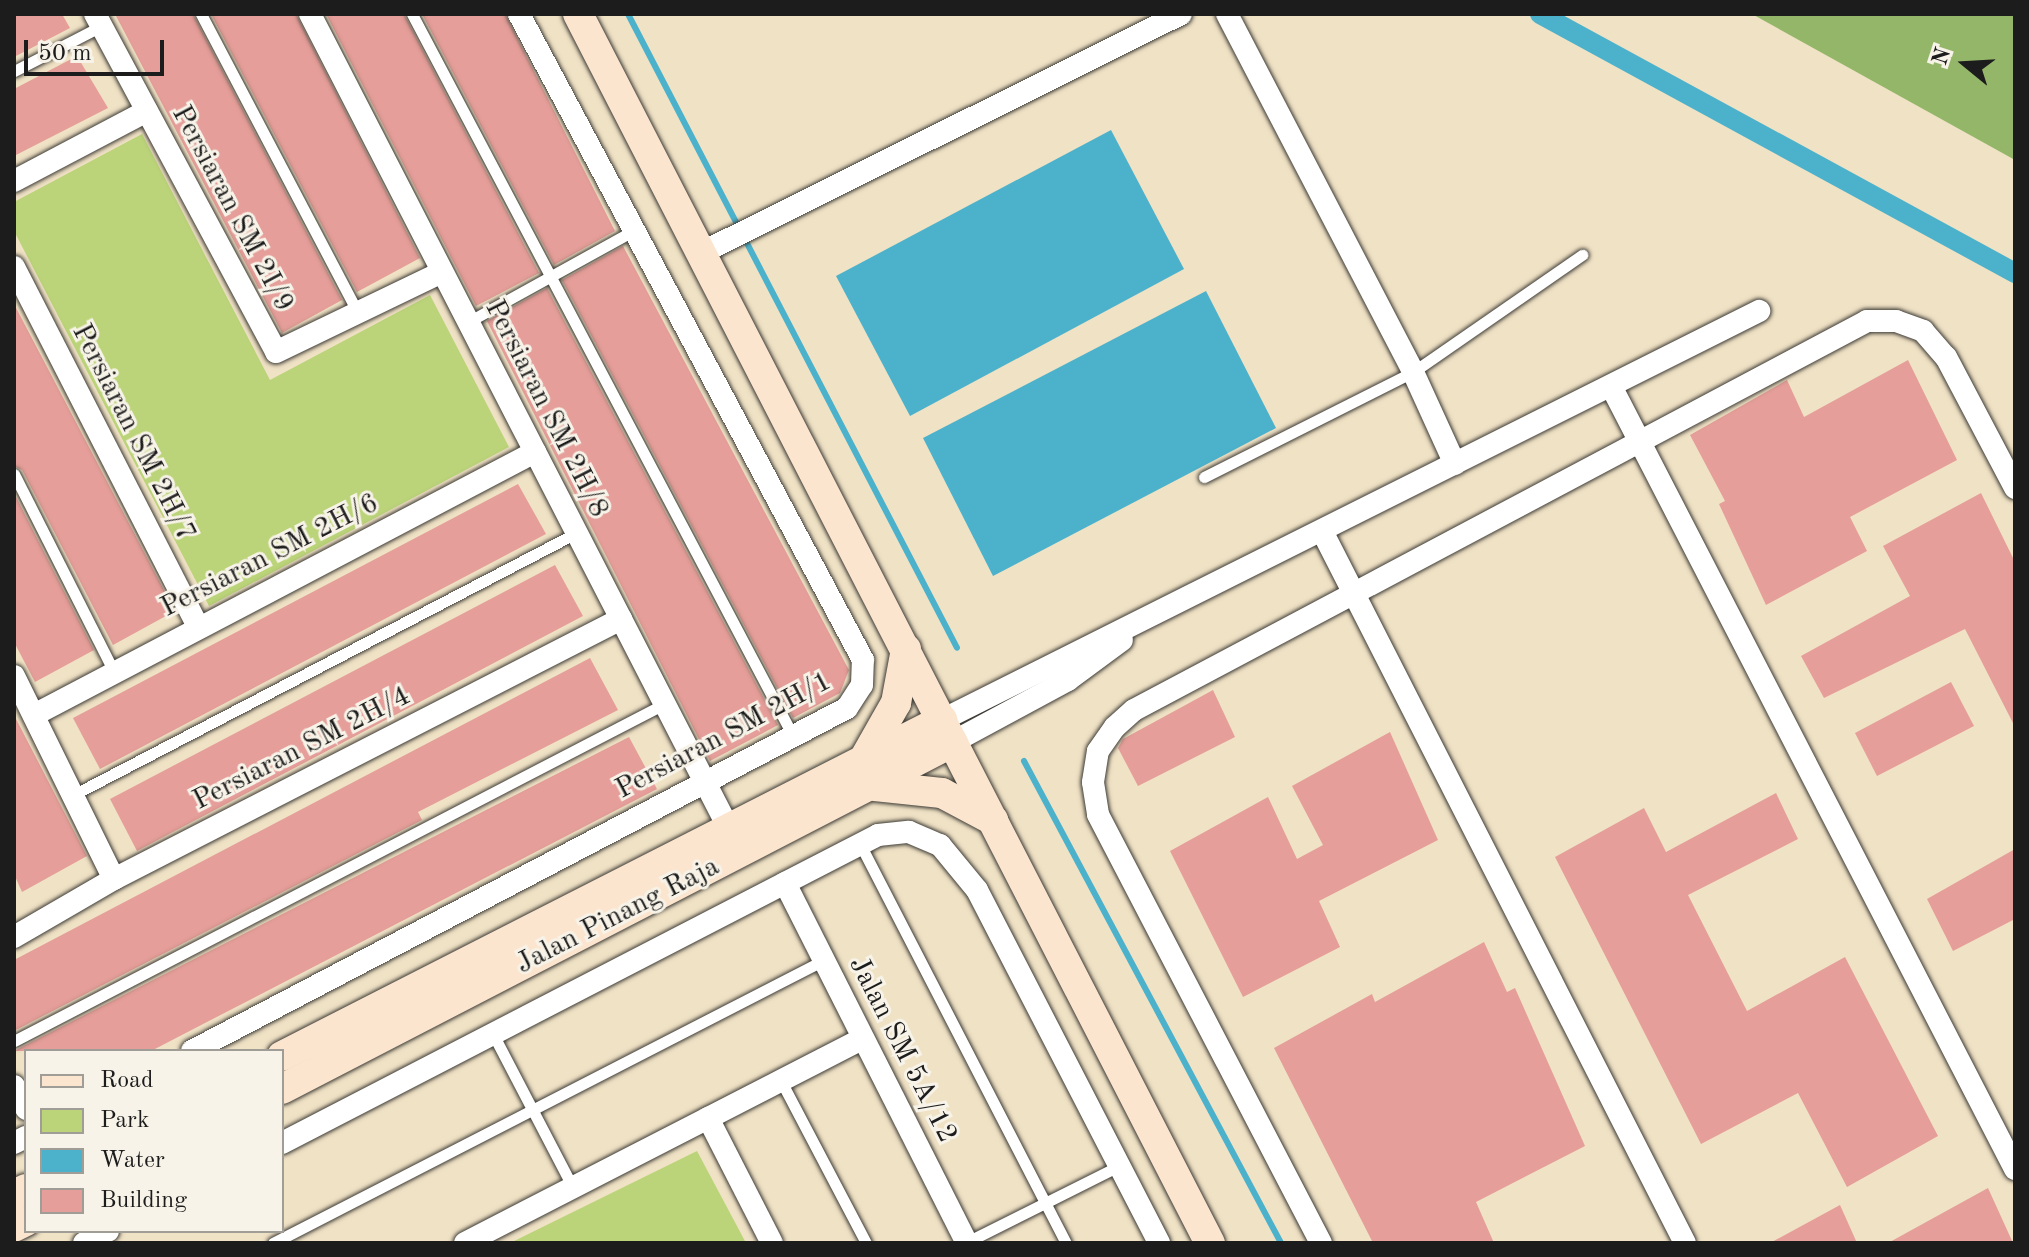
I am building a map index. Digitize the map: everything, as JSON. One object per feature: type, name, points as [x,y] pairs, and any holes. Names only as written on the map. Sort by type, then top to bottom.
[{"type":"main road","points":[[578,14],[1210,1243]]},
{"type":"main road","points":[[866,774],[896,703],[906,649]]},
{"type":"main road","name":"Jalan Pinang Raja","points":[[284,1088],[948,731]]},
{"type":"main road","points":[[284,1055],[730,831],[866,774],[942,793],[993,820]]},
{"type":"street","name":"Persiaran SM 2H/8","points":[[310,14],[730,831]]},
{"type":"street","name":"Persiaran SM 2H/1","points":[[196,1049],[855,702],[865,672],[863,660],[519,14]]},
{"type":"street","points":[[701,253],[1181,14]]},
{"type":"street","points":[[1227,14],[1413,372],[1455,464]]},
{"type":"street","name":"Persiaran SM 2I/9","points":[[98,20],[269,346],[284,351],[442,272]]},
{"type":"street","points":[[14,181],[147,111]]},
{"type":"street","name":"Persiaran SM 2H/7","points":[[14,267],[198,626]]},
{"type":"street","points":[[948,731],[1068,680],[1152,617],[1759,311]]},
{"type":"street","points":[[1321,1243],[1098,814],[1093,782],[1098,751],[1134,710],[1867,321],[1896,321],[1923,331],[1946,357],[2015,488]]},
{"type":"street","points":[[1611,386],[2015,1169]]},
{"type":"street","name":"Persiaran SM 2H/6","points":[[34,715],[198,626],[535,452]]},
{"type":"street","points":[[1322,531],[1685,1243]]},
{"type":"street","name":"Persiaran SM 2H/4","points":[[14,937],[114,879],[621,619]]},
{"type":"street","points":[[14,676],[114,879]]},
{"type":"street","points":[[284,1142],[878,835],[909,832],[940,845],[960,864],[1159,1243]]},
{"type":"street","name":"Jalan SM 5A/12","points":[[785,883],[860,1040],[967,1242]]},
{"type":"street","points":[[465,1243],[860,1040]]},
{"type":"street","points":[[14,1086],[24,1105]]},
{"type":"street","points":[[708,1118],[772,1243]]},
{"type":"street","points":[[84,1243],[104,1233]]},
{"type":"lane","points":[[201,14],[359,315]]},
{"type":"lane","points":[[412,14],[793,736]]},
{"type":"lane","points":[[14,71],[98,20]]},
{"type":"lane","points":[[468,322],[633,231]]},
{"type":"lane","points":[[1204,477],[1413,372],[1582,255]]},
{"type":"lane","points":[[14,474],[114,672]]},
{"type":"lane","points":[[73,795],[576,533]]},
{"type":"lane","points":[[14,1041],[664,704]]},
{"type":"lane","points":[[860,844],[1066,1243]]},
{"type":"lane","points":[[273,1243],[822,961]]},
{"type":"lane","points":[[494,1036],[573,1188]]},
{"type":"lane","points":[[781,1081],[866,1243]]},
{"type":"lane","points":[[967,1242],[1119,1166]]},
{"type":"green space","points":[[1752,14],[2015,14],[2015,160]]},
{"type":"green space","points":[[142,134],[270,380],[430,295],[509,447],[209,606],[14,231],[14,202]]},
{"type":"green space","points":[[697,1151],[746,1243],[510,1243]]},
{"type":"water","points":[[1111,130],[1184,269],[910,416],[836,276]]},
{"type":"water","points":[[1206,291],[1276,428],[993,576],[923,438]]},
{"type":"building","points":[[14,14],[62,14],[70,28],[14,57]]},
{"type":"building","points":[[115,14],[193,14],[342,300],[282,333]]},
{"type":"building","points":[[211,14],[296,14],[420,258],[357,292]]},
{"type":"building","points":[[326,14],[404,14],[539,273],[476,306]]},
{"type":"building","points":[[422,14],[505,14],[615,231],[554,265]]},
{"type":"building","points":[[77,56],[108,108],[14,156],[14,89]]},
{"type":"building","points":[[623,246],[849,670],[840,693],[793,718],[562,280]]},
{"type":"building","points":[[547,288],[778,725],[710,761],[487,321]]},
{"type":"building","points":[[14,304],[175,611],[113,645],[22,470],[14,466]]},
{"type":"building","points":[[1908,360],[1957,460],[1850,517],[1867,551],[1766,605],[1719,504],[1725,501],[1690,435],[1787,380],[1804,417]]},
{"type":"building","points":[[518,484],[546,534],[100,769],[73,718]]},
{"type":"building","points":[[14,493],[94,650],[35,682],[14,642]]},
{"type":"building","points":[[1981,493],[2015,562],[2015,727],[1965,629],[1824,698],[1801,656],[1910,596],[1883,546]]},
{"type":"building","points":[[555,565],[583,616],[137,851],[110,799]]},
{"type":"building","points":[[590,658],[618,710],[418,812],[422,820],[14,1031],[14,960]]},
{"type":"building","points":[[1951,682],[1974,726],[1877,776],[1855,733]]},
{"type":"building","points":[[1213,690],[1235,737],[1138,786],[1118,748],[1123,739]]},
{"type":"building","points":[[14,715],[87,856],[22,892],[14,874]]},
{"type":"building","points":[[1390,732],[1438,840],[1319,901],[1340,947],[1243,997],[1170,851],[1268,797],[1297,859],[1323,845],[1292,786]]},
{"type":"building","points":[[629,737],[657,789],[155,1049],[14,1051]]},
{"type":"building","points":[[1776,793],[1798,839],[1688,895],[1747,1011],[1845,957],[1938,1136],[1847,1187],[1798,1093],[1701,1144],[1555,857],[1644,808],[1666,852]]},
{"type":"building","points":[[2015,849],[2015,919],[1953,951],[1927,899]]},
{"type":"building","points":[[1484,942],[1507,992],[1515,988],[1585,1146],[1476,1202],[1494,1243],[1373,1243],[1274,1048],[1372,994],[1375,1002]]},
{"type":"building","points":[[1988,1188],[2013,1243],[1888,1243]]},
{"type":"building","points":[[1840,1205],[1857,1243],[1770,1243]]},
{"type":"waterway","points":[[628,14],[957,648]]},
{"type":"waterway","points":[[1540,14],[2015,273]]},
{"type":"waterway","points":[[1024,761],[1281,1243]]}]
